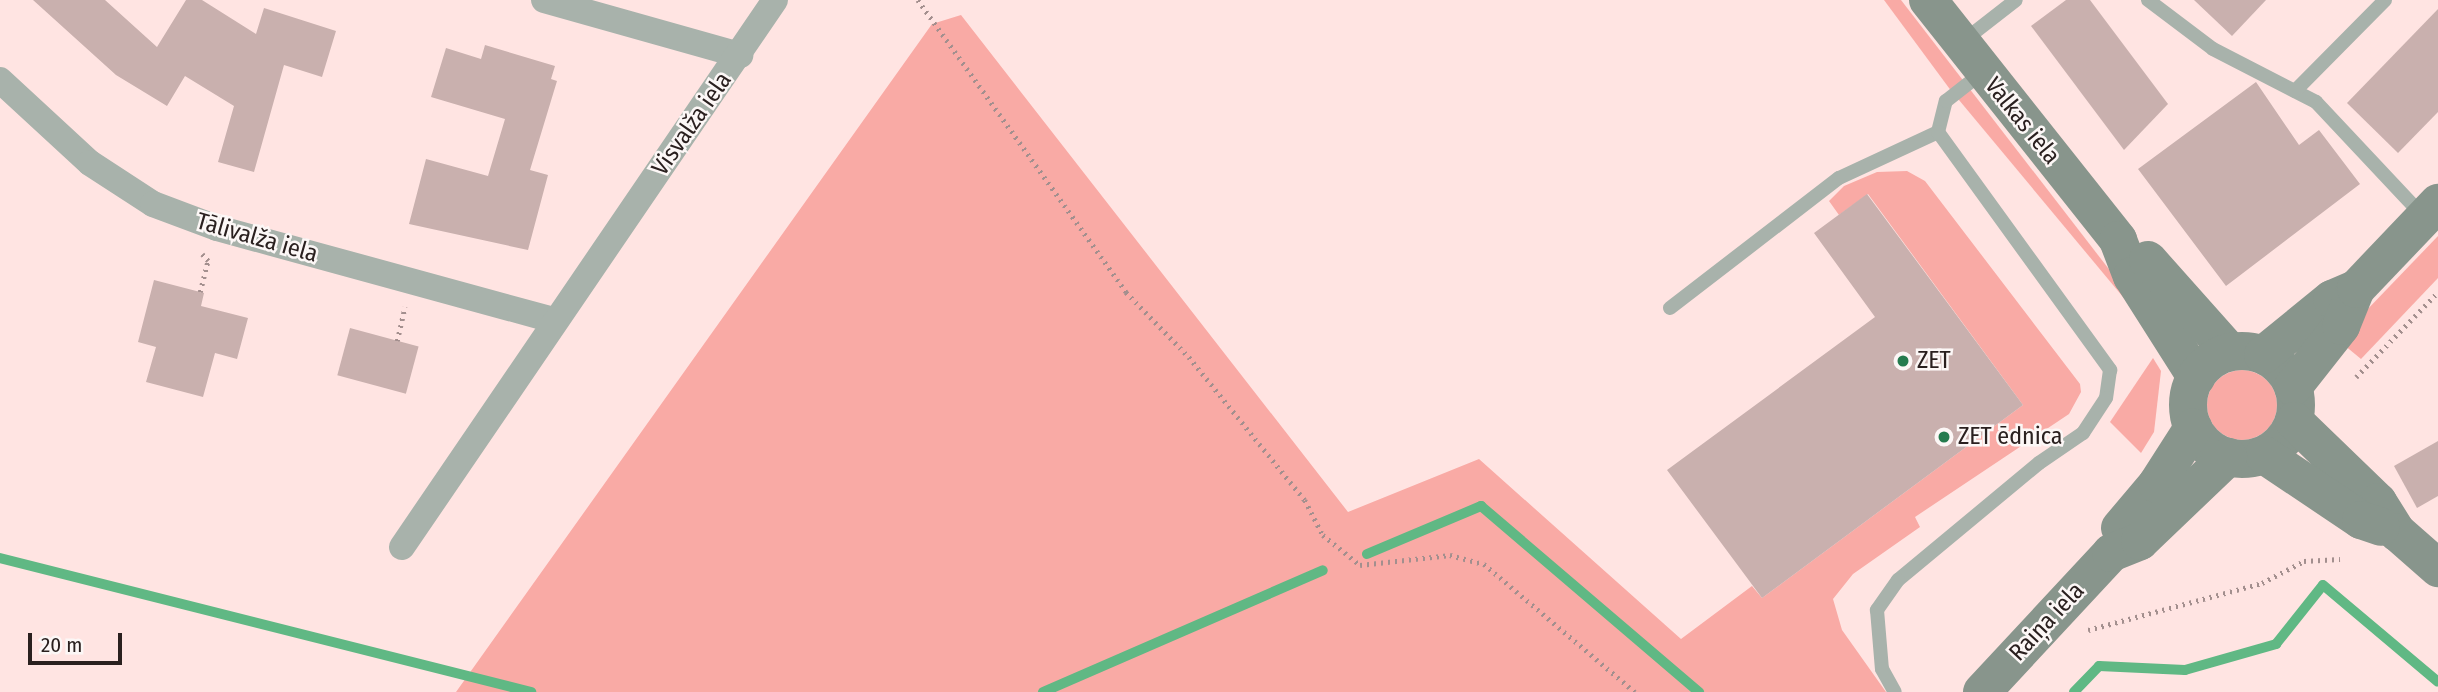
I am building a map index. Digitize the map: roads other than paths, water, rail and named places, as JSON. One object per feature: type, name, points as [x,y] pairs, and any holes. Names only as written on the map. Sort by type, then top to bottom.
[{"type":"main road","name":"Valkas iela","points":[[1928,0],[2118,240]]},
{"type":"main road","points":[[2246,456],[2282,441],[2294,404],[2342,326],[2356,289],[2431,210]]},
{"type":"main road","points":[[2118,240],[2144,255],[2246,353],[2276,362],[2294,404],[2378,502],[2397,532],[2438,568]]},
{"type":"main road","points":[[2118,240],[2132,276],[2196,377]]},
{"type":"main road","points":[[2356,289],[2332,299],[2246,353],[2205,366],[2196,377],[2188,411],[2193,428],[2207,446],[2246,456],[2361,520],[2397,532]]},
{"type":"main road","name":"Raiņa iela","points":[[2111,553],[2117,532],[2157,484],[2193,428]]},
{"type":"main road","name":"Raiņa iela","points":[[1982,692],[2111,553],[2140,541],[2246,456]]},
{"type":"street","name":"Visvalža iela","points":[[544,0],[740,55]]},
{"type":"street","name":"Visvalža iela","points":[[554,320],[740,55],[775,0]]},
{"type":"street","name":"Tālivalža iela","points":[[0,80],[90,163],[153,204],[217,228],[554,320]]},
{"type":"street","points":[[402,547],[554,320]]},
{"type":"lane","points":[[1938,132],[1946,101],[1972,57],[2016,0]]},
{"type":"lane","points":[[2148,0],[2213,49],[2316,102],[2431,210]]},
{"type":"lane","points":[[2295,91],[2385,0]]},
{"type":"lane","points":[[1670,308],[1839,178],[1938,132]]},
{"type":"lane","points":[[1895,692],[1882,669],[1877,610],[1898,580],[2039,463],[2083,433],[2106,398],[2110,370],[1938,132]]},
{"type":"waterway","points":[[1367,554],[1481,506],[1699,692]]},
{"type":"waterway","points":[[0,558],[531,692]]},
{"type":"waterway","points":[[1043,692],[1323,570]]},
{"type":"waterway","points":[[2074,692],[2099,666],[2185,670],[2276,644],[2323,585],[2438,682]]},
{"type":"place","name":"ZET","points":[[1903,361]]},
{"type":"place","name":"ZET ēdnica","points":[[1944,437]]}]
